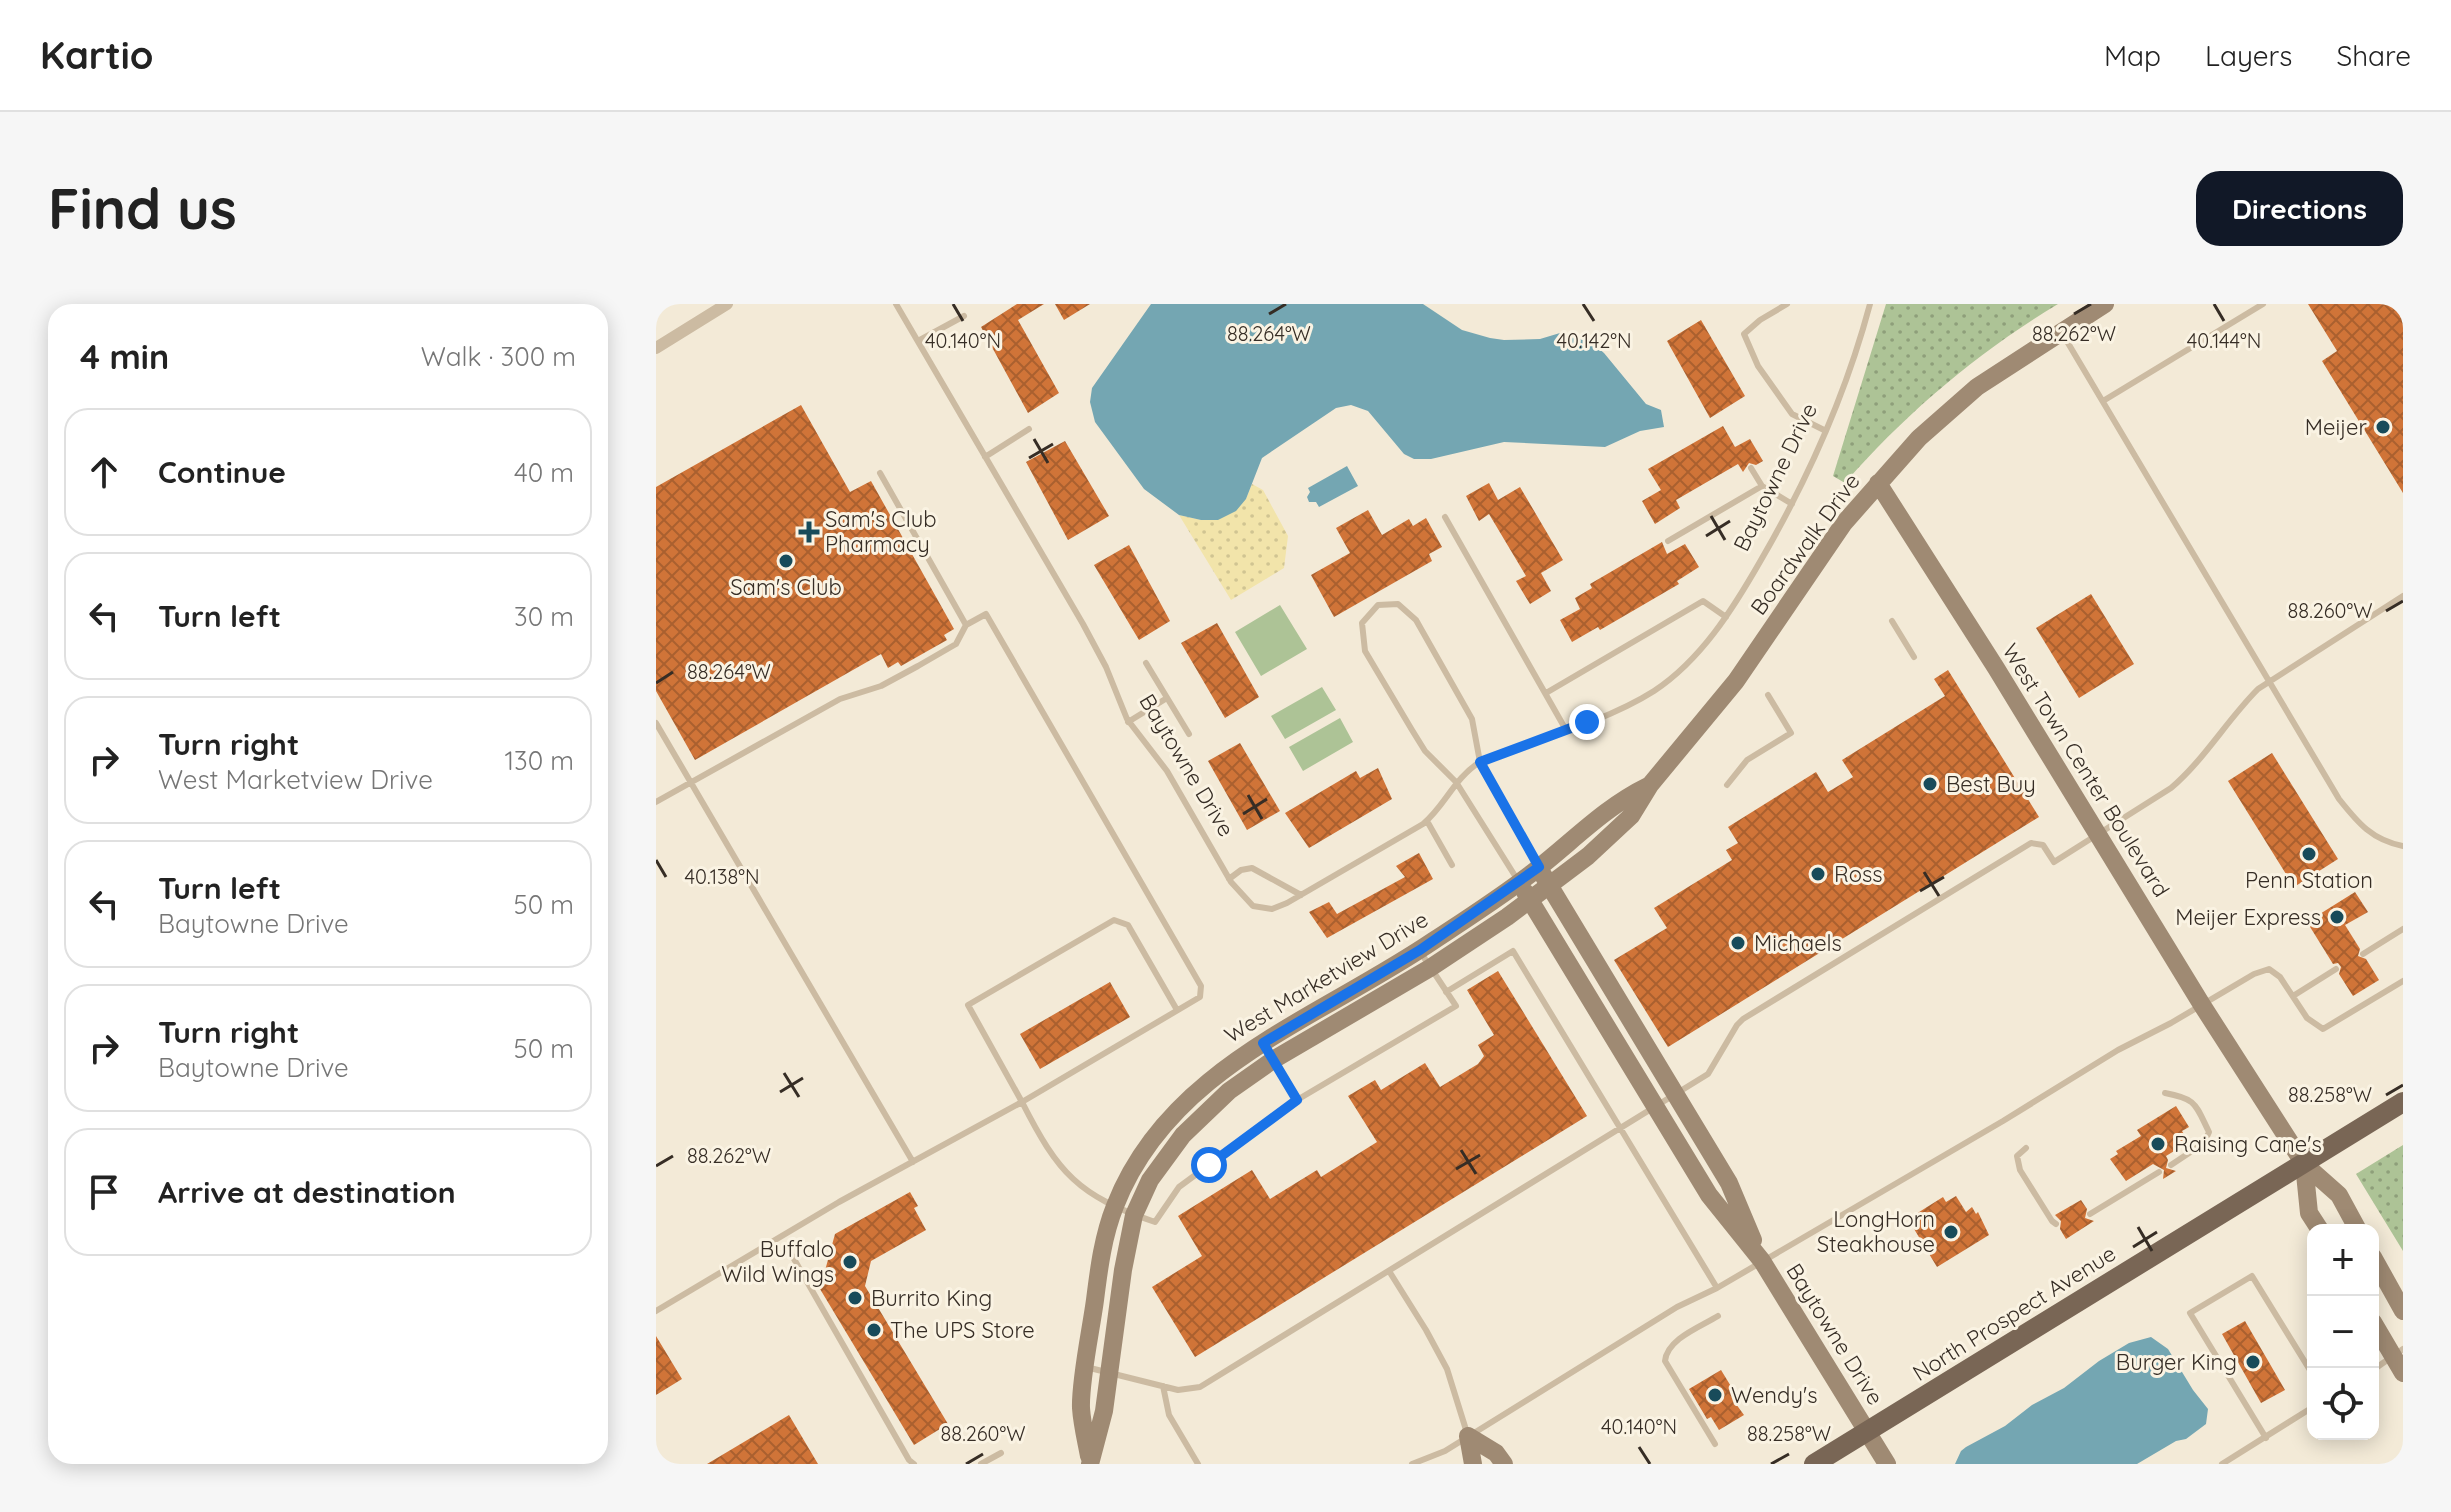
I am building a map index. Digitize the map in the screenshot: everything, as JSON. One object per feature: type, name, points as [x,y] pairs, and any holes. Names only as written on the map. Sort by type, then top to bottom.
[{"type":"main road","name":"Boardwalk Drive","points":[[1549,885],[1610,837],[1631,816],[1650,785],[1736,681],[1836,535],[1919,438],[1977,387],[2105,304]]},
{"type":"main road","name":"West Town Center Boulevard","points":[[1878,483],[2304,1164],[2339,1195],[2355,1224]]},
{"type":"main road","name":"Boardwalk Drive","points":[[1539,867],[1621,799],[1650,785]]},
{"type":"main road","name":"West Marketview Drive","points":[[1090,1464],[1081,1406],[1102,1250],[1114,1207],[1151,1139],[1177,1108],[1215,1074],[1420,950],[1539,867]]},
{"type":"main road","name":"Baytowne Drive","points":[[1539,867],[1729,1183],[1762,1261]]},
{"type":"main road","name":"Baytowne Drive","points":[[1519,882],[1709,1195],[1762,1261],[1887,1464]]},
{"type":"main road","name":"West Marketview Drive","points":[[1090,1464],[1104,1411],[1134,1215],[1150,1180],[1183,1135],[1229,1091],[1273,1060],[1430,968],[1549,885]]},
{"type":"main road","name":"North Prospect Avenue","points":[[1814,1464],[2403,1102]]},
{"type":"main road","name":"West Town Center Boulevard","points":[[2304,1164],[2309,1213],[2316,1224]]},
{"type":"main road","points":[[2379,1268],[2403,1311]]},
{"type":"main road","points":[[2379,1329],[2398,1352],[2403,1373]]},
{"type":"main road","points":[[1468,1436],[1473,1464]]},
{"type":"main road","points":[[1468,1436],[1496,1453],[1504,1464]]},
{"type":"street","points":[[656,348],[727,304]]},
{"type":"street","points":[[1604,1022],[1624,1010]]},
{"type":"lane","name":"Baytowne Drive","points":[[896,304],[1094,646],[1128,722],[1167,771],[1229,879],[1253,906],[1264,909],[1287,903],[1427,821],[1436,813],[1456,782],[1480,762],[1631,704],[1654,691],[1698,653],[1726,617],[1792,504],[1826,431],[1853,362],[1870,304]]},
{"type":"lane","points":[[1787,304],[1744,334],[1758,366],[1792,414],[1826,431]]},
{"type":"lane","points":[[2103,401],[2263,304]]},
{"type":"lane","points":[[918,341],[964,316]]},
{"type":"lane","points":[[2061,331],[2339,799],[2359,825],[2373,836],[2403,846]]},
{"type":"lane","points":[[985,457],[1029,429]]},
{"type":"lane","points":[[1751,468],[1762,486],[1792,504]]},
{"type":"lane","points":[[880,473],[966,625]]},
{"type":"lane","points":[[1668,541],[1762,486]]},
{"type":"lane","points":[[1445,517],[1566,730]]},
{"type":"lane","points":[[1086,1367],[1178,1390],[1200,1387],[1708,1074],[1737,1025],[1786,992],[2031,843],[2043,845],[2054,862],[2171,788],[2184,777],[2238,709],[2270,680],[2403,596]]},
{"type":"lane","points":[[1546,693],[1703,601],[1726,617]]},
{"type":"lane","points":[[1456,782],[1425,751],[1365,651],[1362,623],[1378,605],[1398,604],[1416,620],[1472,719],[1480,762]]},
{"type":"lane","points":[[656,802],[840,699],[881,686],[956,644],[966,625],[986,614],[1201,986],[1200,997],[1022,1102],[803,1223],[656,1311]]},
{"type":"lane","points":[[1892,621],[1914,657]]},
{"type":"lane","points":[[1146,663],[1189,734]]},
{"type":"lane","points":[[1727,785],[1747,760],[1791,733],[1768,695]]},
{"type":"lane","points":[[1128,722],[1167,698]]},
{"type":"lane","points":[[656,723],[913,1162]]},
{"type":"lane","name":"Baytowne Drive","points":[[1480,762],[1539,867]]},
{"type":"lane","name":"Baytowne Drive","points":[[1456,782],[1519,882]]},
{"type":"lane","points":[[1427,821],[1452,865]]},
{"type":"lane","points":[[1229,879],[1241,870],[1252,868],[1301,895]]},
{"type":"lane","points":[[1177,1010],[1128,925],[1114,920],[968,1005],[1043,1143],[1073,1180],[1114,1207],[1155,1222],[1179,1187],[1297,1100],[1456,1006],[1420,950]]},
{"type":"lane","points":[[2363,954],[2403,929]]},
{"type":"lane","points":[[1446,992],[1513,951],[1717,1288]]},
{"type":"lane","points":[[1412,1464],[1445,1451],[1677,1307],[1717,1288],[2118,1050],[2254,974],[2269,969],[2280,977],[2307,1018],[2323,1029],[2403,981]]},
{"type":"lane","points":[[2293,996],[2336,969]]},
{"type":"lane","points":[[1263,1043],[1297,1100]]},
{"type":"lane","points":[[2165,1093],[2183,1095],[2193,1102],[2209,1132],[2204,1143],[2171,1165]]},
{"type":"lane","points":[[2026,1148],[2017,1156],[2020,1170],[2056,1224]]},
{"type":"lane","points":[[2090,1214],[2159,1172]]},
{"type":"lane","points":[[790,1252],[914,1464]]},
{"type":"lane","points":[[1389,1271],[1447,1369],[1468,1436]]},
{"type":"lane","points":[[2266,1438],[2190,1313],[2252,1276],[2309,1368]]},
{"type":"lane","points":[[1715,1444],[1665,1361],[1666,1353],[1674,1343],[1718,1316]]},
{"type":"lane","points":[[2376,1368],[2398,1352]]},
{"type":"lane","points":[[1163,1386],[1169,1415],[1198,1464]]},
{"type":"lane","points":[[2222,1464],[2307,1411]]},
{"type":"lane","points":[[981,1464],[1001,1453]]},
{"type":"green space","points":[[1886,304],[2058,304],[1944,385],[1893,432],[1845,483],[1833,476]]},
{"type":"green space","points":[[1280,605],[1307,649],[1261,676],[1235,632]]},
{"type":"green space","points":[[1322,687],[1336,710],[1285,739],[1271,716]]},
{"type":"green space","points":[[1340,718],[1353,742],[1303,771],[1289,747]]},
{"type":"green space","points":[[2403,1145],[2403,1251],[2356,1174]]},
{"type":"sand","points":[[1252,484],[1263,490],[1288,536],[1284,568],[1231,600],[1179,515],[1201,520],[1246,499]]},
{"type":"water","points":[[1151,304],[1423,304],[1462,330],[1490,338],[1540,339],[1560,333],[1575,334],[1604,353],[1646,404],[1661,410],[1664,427],[1640,431],[1605,447],[1504,442],[1431,459],[1414,459],[1404,454],[1368,411],[1351,405],[1336,408],[1262,458],[1246,499],[1236,511],[1218,520],[1179,515],[1144,489],[1095,422],[1090,402],[1092,388]]},
{"type":"water","points":[[1347,466],[1358,486],[1319,507],[1316,502],[1309,502],[1308,488]]},
{"type":"water","points":[[2151,1337],[2168,1349],[2208,1409],[2206,1424],[2186,1439],[2176,1441],[2137,1464],[1955,1464],[1966,1447],[2005,1426],[2032,1405],[2064,1388],[2129,1343]]},
{"type":"building","points":[[1017,304],[1044,304],[1018,320],[1059,393],[1028,413],[981,327]]},
{"type":"building","points":[[1055,304],[1090,304],[1064,320]]},
{"type":"building","name":"Meijer","points":[[2308,304],[2403,304],[2403,493],[2322,361],[2337,351]]},
{"type":"building","points":[[1701,320],[1745,396],[1710,418],[1667,341]]},
{"type":"building","name":"Sam's Club","points":[[801,405],[850,492],[871,481],[954,629],[944,635],[947,640],[901,666],[898,662],[888,668],[881,654],[695,760],[656,691],[656,487]]},
{"type":"building","points":[[1723,426],[1735,447],[1750,439],[1763,461],[1756,465],[1749,463],[1743,472],[1738,464],[1676,500],[1680,508],[1655,524],[1642,501],[1661,490],[1648,469]]},
{"type":"building","points":[[1065,441],[1109,516],[1068,540],[1026,462]]},
{"type":"building","points":[[1489,483],[1498,500],[1520,487],[1563,560],[1541,573],[1551,591],[1530,604],[1516,581],[1526,576],[1489,514],[1479,521],[1466,496]]},
{"type":"building","points":[[1368,510],[1382,535],[1409,519],[1413,526],[1426,518],[1442,547],[1429,554],[1432,561],[1334,617],[1311,575],[1350,553],[1336,528]]},
{"type":"building","points":[[1662,542],[1667,554],[1685,544],[1699,567],[1677,581],[1679,584],[1600,630],[1598,627],[1572,642],[1560,620],[1580,609],[1575,598],[1592,588],[1590,584]]},
{"type":"building","points":[[1129,545],[1170,621],[1139,640],[1094,565]]},
{"type":"building","points":[[2091,594],[2134,664],[2079,698],[2036,628]]},
{"type":"building","points":[[1217,623],[1259,697],[1225,718],[1181,643]]},
{"type":"building","points":[[1948,670],[2039,817],[1668,1047],[1614,960],[1667,928],[1654,908],[1732,860],[1726,850],[1738,843],[1728,827],[1816,772],[1828,792],[1853,777],[1842,760],[1945,696],[1934,679]]},
{"type":"building","points":[[1240,743],[1280,811],[1247,830],[1208,761]]},
{"type":"building","points":[[2272,753],[2338,859],[2294,887],[2228,781]]},
{"type":"building","points":[[1378,768],[1392,799],[1309,848],[1285,813],[1356,771],[1360,778]]},
{"type":"building","points":[[1419,853],[1433,879],[1327,938],[1309,912],[1329,902],[1337,914],[1405,877],[1396,866]]},
{"type":"building","points":[[2355,892],[2368,912],[2345,925],[2360,949],[2358,956],[2366,959],[2379,980],[2353,996],[2339,974],[2341,967],[2338,963],[2333,964],[2307,922]]},
{"type":"building","points":[[1498,971],[1587,1116],[1195,1357],[1152,1287],[1202,1256],[1178,1216],[1252,1170],[1270,1199],[1317,1170],[1321,1177],[1377,1142],[1348,1096],[1375,1080],[1381,1090],[1425,1063],[1440,1087],[1478,1064],[1484,1056],[1478,1045],[1494,1035],[1467,990]]},
{"type":"building","points":[[1110,982],[1130,1017],[1040,1069],[1020,1034]]},
{"type":"building","name":"Raising Cane's","points":[[2176,1106],[2189,1127],[2182,1131],[2189,1142],[2166,1156],[2166,1168],[2176,1171],[2163,1179],[2164,1170],[2153,1164],[2126,1181],[2110,1159],[2118,1154],[2116,1151],[2141,1136],[2137,1130]]},
{"type":"building","points":[[910,1192],[918,1206],[914,1208],[926,1230],[871,1261],[865,1286],[948,1424],[914,1445],[820,1289],[835,1234]]},
{"type":"building","name":"LongHorn Steakhouse","points":[[1956,1196],[1966,1212],[1972,1207],[1976,1214],[1978,1212],[1989,1235],[1937,1267],[1908,1219],[1943,1197],[1946,1202]]},
{"type":"building","points":[[2081,1200],[2087,1209],[2085,1218],[2094,1221],[2066,1239],[2060,1229],[2061,1221],[2055,1215]]},
{"type":"building","name":"Burger King","points":[[2245,1321],[2285,1390],[2261,1403],[2222,1334]]},
{"type":"building","points":[[656,1336],[682,1379],[656,1395]]},
{"type":"building","name":"Wendy's","points":[[1721,1370],[1740,1401],[1736,1404],[1744,1415],[1719,1430],[1711,1417],[1707,1419],[1689,1389]]},
{"type":"building","points":[[789,1415],[818,1464],[707,1464]]},
{"type":"place","name":"Meijer","points":[[2383,427]]},
{"type":"place","name":"Sam's Club Pharmacy","points":[[809,532]]},
{"type":"place","name":"Sam's Club","points":[[786,561]]},
{"type":"place","name":"Best Buy","points":[[1930,784]]},
{"type":"place","name":"Penn Station","points":[[2309,854]]},
{"type":"place","name":"Ross","points":[[1818,874]]},
{"type":"place","name":"Meijer Express","points":[[2337,917]]},
{"type":"place","name":"Michaels","points":[[1738,943]]},
{"type":"place","name":"Raising Cane's","points":[[2158,1144]]},
{"type":"place","name":"LongHorn Steakhouse","points":[[1951,1232]]},
{"type":"place","name":"Buffalo Wild Wings","points":[[850,1262]]},
{"type":"place","name":"Burrito King","points":[[855,1298]]},
{"type":"place","name":"The UPS Store","points":[[874,1330]]},
{"type":"place","name":"Burger King","points":[[2253,1362]]},
{"type":"place","name":"Wendy's","points":[[1715,1395]]},
{"type":"route","points":[[1209,1165],[1297,1100],[1263,1043],[1420,950],[1539,867],[1480,762],[1587,722]]}]
